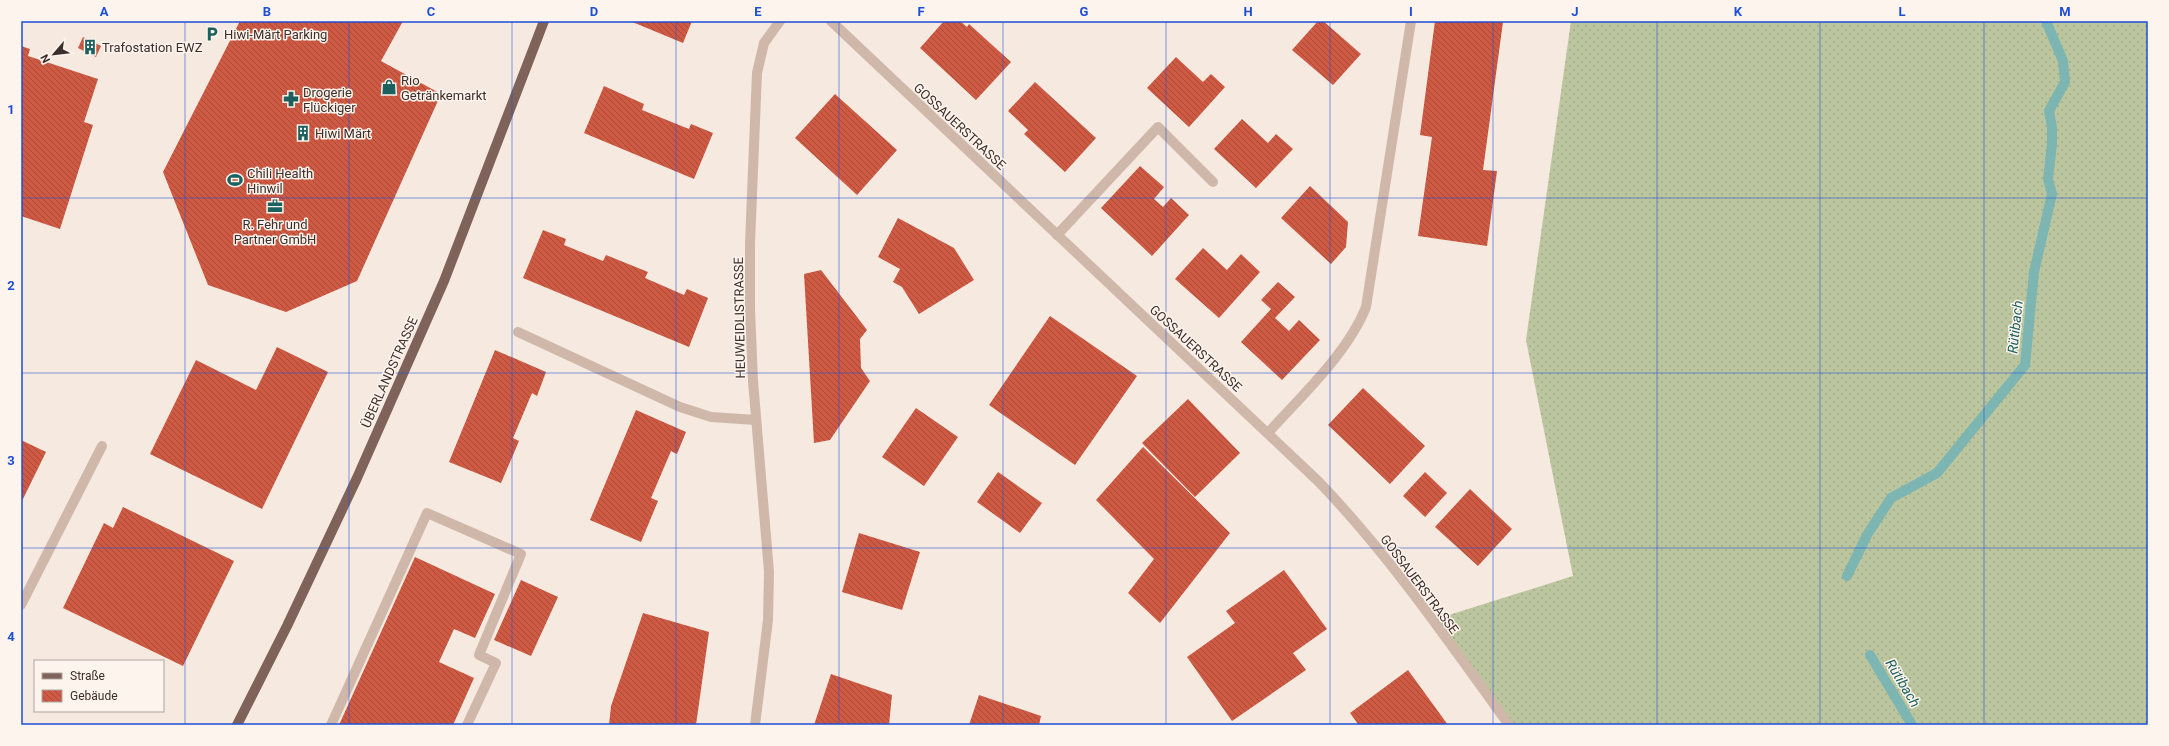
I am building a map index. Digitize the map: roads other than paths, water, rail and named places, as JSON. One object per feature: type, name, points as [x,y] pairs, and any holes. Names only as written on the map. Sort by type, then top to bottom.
[{"type":"main road","name":"ÜBERLANDSTRASSE","points":[[236,725],[287,626],[357,478],[444,281],[544,21]]},
{"type":"street","name":"HEUWEIDLISTRASSE","points":[[755,725],[768,620],[767,539],[750,339],[750,280],[757,73],[764,43],[780,21]]},
{"type":"street","name":"GOSSAUERSTRASSE","points":[[831,21],[1319,482],[1365,533],[1415,597],[1509,725]]},
{"type":"street","points":[[1268,433],[1344,347],[1353,335],[1366,307],[1411,21]]},
{"type":"street","points":[[1057,235],[1158,127],[1213,182]]},
{"type":"street","points":[[518,332],[680,407],[711,416],[756,420]]},
{"type":"street","points":[[21,605],[102,446]]},
{"type":"street","points":[[331,725],[428,513],[521,554],[479,655],[496,663],[467,725]]},
{"type":"waterway","name":"Rütibach","points":[[1847,576],[1867,535],[1891,498],[1937,473],[2025,365],[2034,272],[2052,194],[2048,179],[2052,144],[2052,128],[2049,111],[2065,82],[2063,61],[2046,21]]},
{"type":"waterway","name":"Rütibach","points":[[1870,655],[1912,725]]},
{"type":"place","name":"Hiwi-Märt Parking","points":[[212,34]]},
{"type":"place","name":"Trafostation EWZ","points":[[90,47]]},
{"type":"place","name":"Rio Getränkemarkt","points":[[389,87]]},
{"type":"place","name":"Drogerie Flückiger","points":[[291,99]]},
{"type":"place","name":"Hiwi Märt","points":[[303,133]]},
{"type":"place","name":"Chili Health Hinwil","points":[[235,180]]},
{"type":"place","name":"R. Fehr und Partner GmbH","points":[[275,206]]}]
